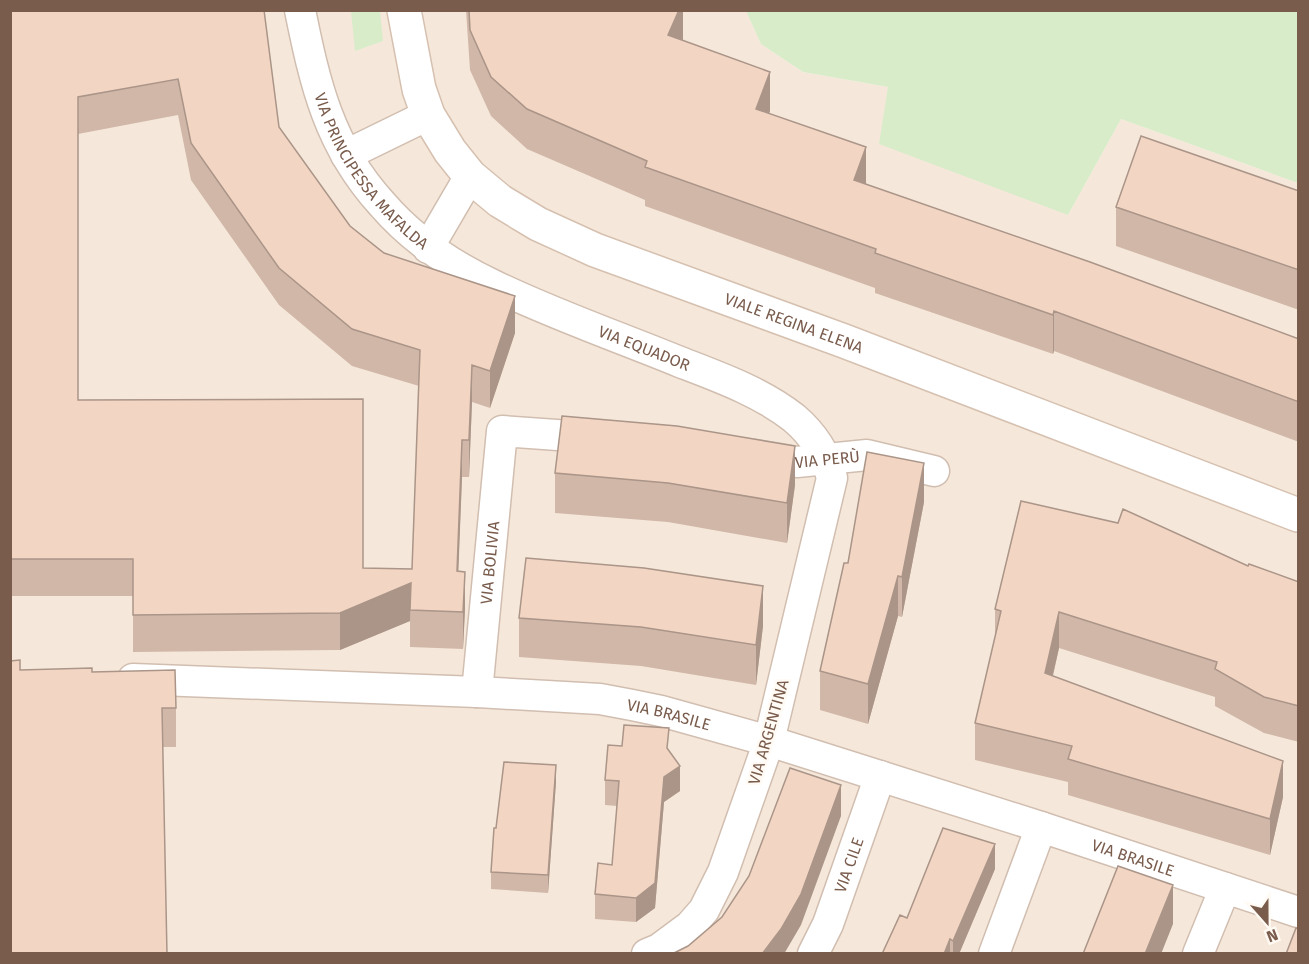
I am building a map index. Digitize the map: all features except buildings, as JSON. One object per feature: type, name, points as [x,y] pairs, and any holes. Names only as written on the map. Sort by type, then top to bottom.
[{"type":"main road","name":"VIALE REGINA ELENA","points":[[404,10],[419,89],[428,115],[450,151],[470,176],[500,201],[538,224],[595,250],[844,341],[1299,515]]},
{"type":"street","name":"VIA PRINCIPESSA MAFALDA","points":[[300,10],[324,107],[332,130],[346,156],[381,204],[428,248],[470,176]]},
{"type":"street","points":[[346,156],[428,115]]},
{"type":"street","name":"VIA EQUADOR","points":[[428,248],[501,289],[725,380],[765,400],[794,419],[813,437],[830,469]]},
{"type":"street","name":"VIA BOLIVIA","points":[[477,692],[502,431],[621,440]]},
{"type":"street","name":"VIA PERÙ","points":[[727,451],[830,469],[867,455],[934,471]]},
{"type":"street","name":"VIA ARGENTINA","points":[[647,954],[658,949],[690,926],[704,910],[714,892],[769,741],[830,469]]},
{"type":"street","name":"VIA BRASILE","points":[[102,678],[477,692],[600,699],[661,711],[769,741],[1299,912]]},
{"type":"street","name":"VIA CILE","points":[[813,954],[831,914],[880,776]]},
{"type":"street","points":[[994,954],[1041,827]]},
{"type":"street","points":[[1198,954],[1225,888]]},
{"type":"shaded area","points":[[10,11],[746,11],[761,44],[803,72],[888,87],[1068,215],[1121,119],[1298,183],[1298,953],[11,953]]},
{"type":"green space","points":[[351,11],[380,11],[383,41],[355,51]]},
{"type":"green space","points":[[746,11],[1298,11],[1298,183],[1121,119],[1068,215],[879,144],[888,87],[803,72],[761,44]]}]
